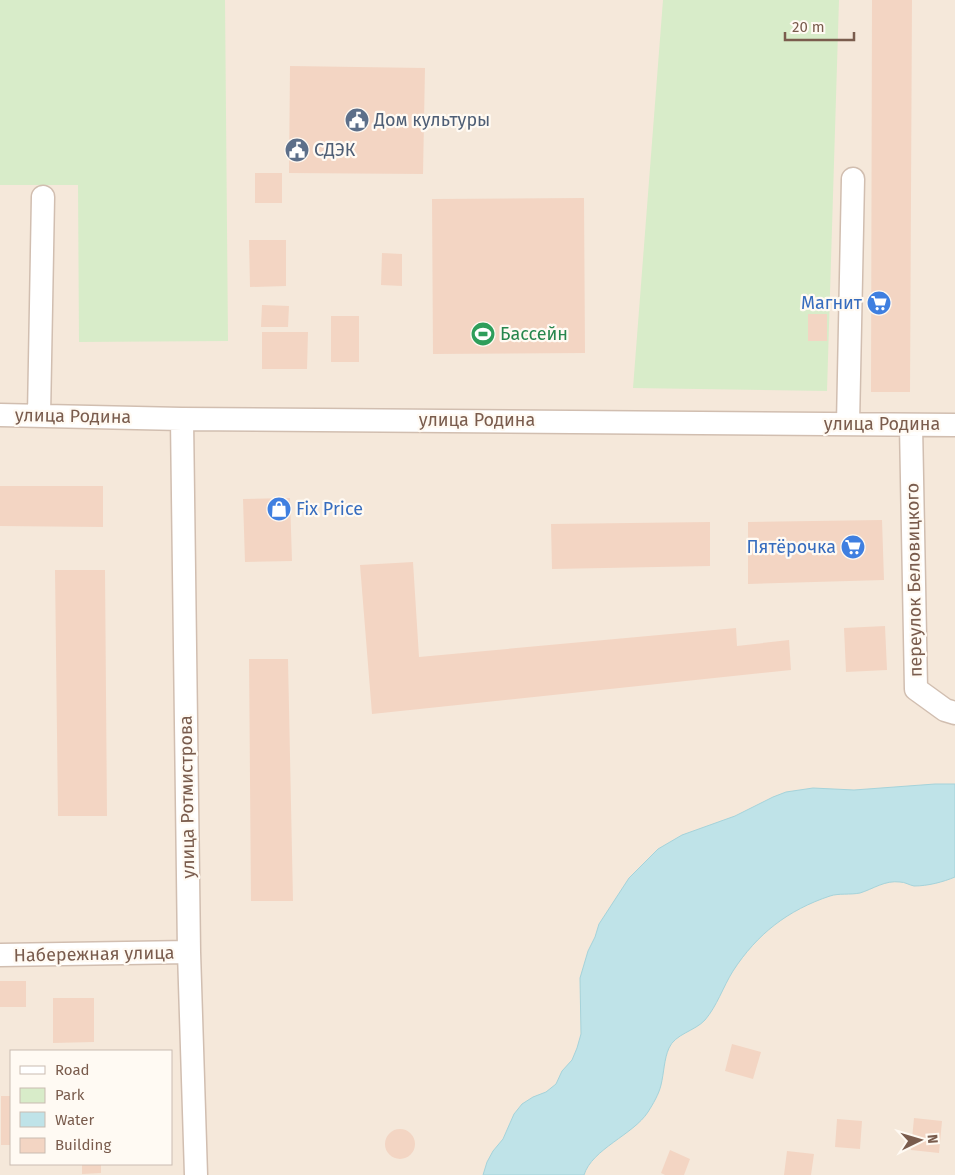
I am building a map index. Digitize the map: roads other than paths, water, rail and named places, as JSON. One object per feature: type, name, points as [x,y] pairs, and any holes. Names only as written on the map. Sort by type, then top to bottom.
[{"type":"street","points":[[848,424],[853,179]]},
{"type":"street","points":[[39,416],[44,197]]},
{"type":"street","name":"улица Родина","points":[[0,415],[182,419],[955,425]]},
{"type":"street","name":"улица Ротмистрова","points":[[182,419],[189,952],[196,1175]]},
{"type":"street","name":"переулок Беловицкого","points":[[911,425],[916,689],[945,710],[955,713]]},
{"type":"street","name":"Набережная улица","points":[[0,955],[189,952]]},
{"type":"water","points":[[955,784],[955,877],[946,881],[919,886],[902,882],[889,882],[860,893],[833,895],[787,916],[763,935],[742,958],[705,1020],[672,1043],[666,1057],[660,1088],[648,1112],[633,1128],[595,1157],[584,1175],[483,1175],[487,1162],[503,1139],[514,1114],[522,1104],[546,1092],[556,1084],[562,1071],[572,1060],[581,1034],[580,978],[599,924],[629,878],[658,849],[682,835],[735,816],[786,792],[813,788],[854,790]]},
{"type":"place","name":"Дом культуры","points":[[357,120]]},
{"type":"place","name":"СДЭК","points":[[297,150]]},
{"type":"place","name":"Магнит","points":[[879,303]]},
{"type":"place","name":"Бассейн","points":[[483,334]]},
{"type":"place","name":"Fix Price","points":[[279,509]]},
{"type":"place","name":"Пятёрочка","points":[[853,547]]}]
